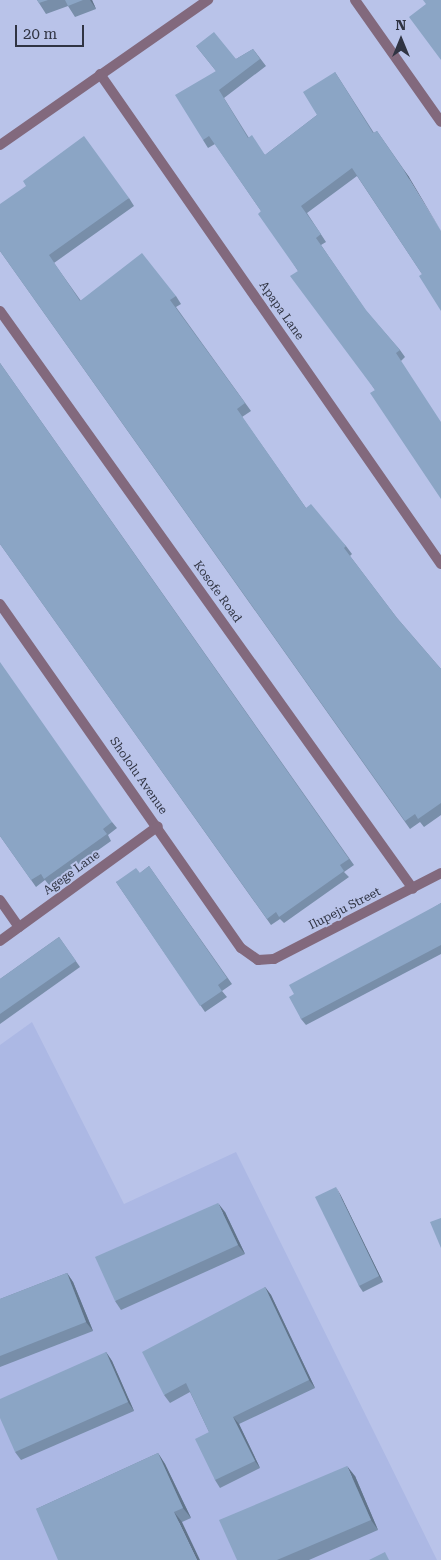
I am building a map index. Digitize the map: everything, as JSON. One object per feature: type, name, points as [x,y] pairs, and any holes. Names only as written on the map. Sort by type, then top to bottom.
[{"type":"street","points":[[0,145],[208,0]]},
{"type":"street","points":[[355,0],[441,122]]},
{"type":"street","name":"Apapa Lane","points":[[100,74],[441,564]]},
{"type":"street","name":"Kosofe Road","points":[[0,310],[413,889]]},
{"type":"street","name":"Shololu Avenue","points":[[0,604],[158,826],[241,948],[258,960]]},
{"type":"street","name":"Agege Lane","points":[[0,941],[158,826]]},
{"type":"street","name":"Ilupeju Street","points":[[258,960],[274,959],[441,873]]},
{"type":"street","points":[[0,900],[19,927]]},
{"type":"shaded area","points":[[32,1022],[124,1204],[236,1152],[437,1560],[0,1560],[0,1045]]},
{"type":"building","points":[[37,0],[48,0],[39,3]]},
{"type":"building","points":[[65,0],[83,0],[68,6]]},
{"type":"building","points":[[423,0],[441,0],[441,60],[409,17],[426,4]]},
{"type":"building","points":[[214,32],[236,59],[253,49],[260,59],[219,90],[248,138],[252,135],[265,155],[317,115],[303,92],[335,72],[373,133],[377,131],[403,169],[441,231],[441,311],[419,276],[422,274],[352,168],[301,206],[321,234],[316,238],[366,310],[400,350],[396,353],[441,422],[441,499],[370,393],[375,390],[290,276],[298,271],[258,214],[261,211],[209,136],[203,140],[175,95],[216,71],[196,46]]},
{"type":"building","points":[[84,136],[129,198],[49,255],[80,301],[142,253],[176,296],[170,300],[245,403],[237,409],[306,508],[311,504],[346,546],[344,548],[397,618],[441,669],[441,803],[418,819],[415,814],[405,821],[0,251],[0,204],[26,186],[23,181]]},
{"type":"building","points":[[0,363],[349,859],[340,865],[344,871],[279,917],[276,912],[267,919],[0,544]]},
{"type":"building","points":[[0,662],[112,822],[103,829],[107,834],[44,879],[41,874],[31,880],[0,836]]},
{"type":"building","points":[[149,866],[227,978],[218,985],[222,991],[200,1006],[116,882],[136,868],[140,873]]},
{"type":"building","points":[[441,903],[441,945],[301,1019],[289,997],[294,994],[289,985]]},
{"type":"building","points":[[59,937],[76,961],[0,1014],[0,979]]},
{"type":"building","points":[[336,1187],[379,1276],[359,1286],[315,1197]]},
{"type":"building","points":[[218,1203],[238,1245],[115,1301],[95,1257]]},
{"type":"building","points":[[441,1218],[441,1248],[430,1222]]},
{"type":"building","points":[[67,1273],[86,1322],[0,1356],[0,1299]]},
{"type":"building","points":[[265,1287],[309,1380],[233,1417],[255,1461],[215,1480],[195,1439],[209,1432],[186,1383],[164,1395],[142,1352]]},
{"type":"building","points":[[106,1352],[128,1402],[15,1452],[0,1418],[0,1399]]},
{"type":"building","points":[[158,1453],[183,1508],[174,1512],[197,1560],[58,1560],[36,1509]]},
{"type":"building","points":[[347,1466],[371,1520],[277,1560],[237,1560],[219,1520]]},
{"type":"building","points":[[385,1552],[389,1560],[369,1560]]}]
